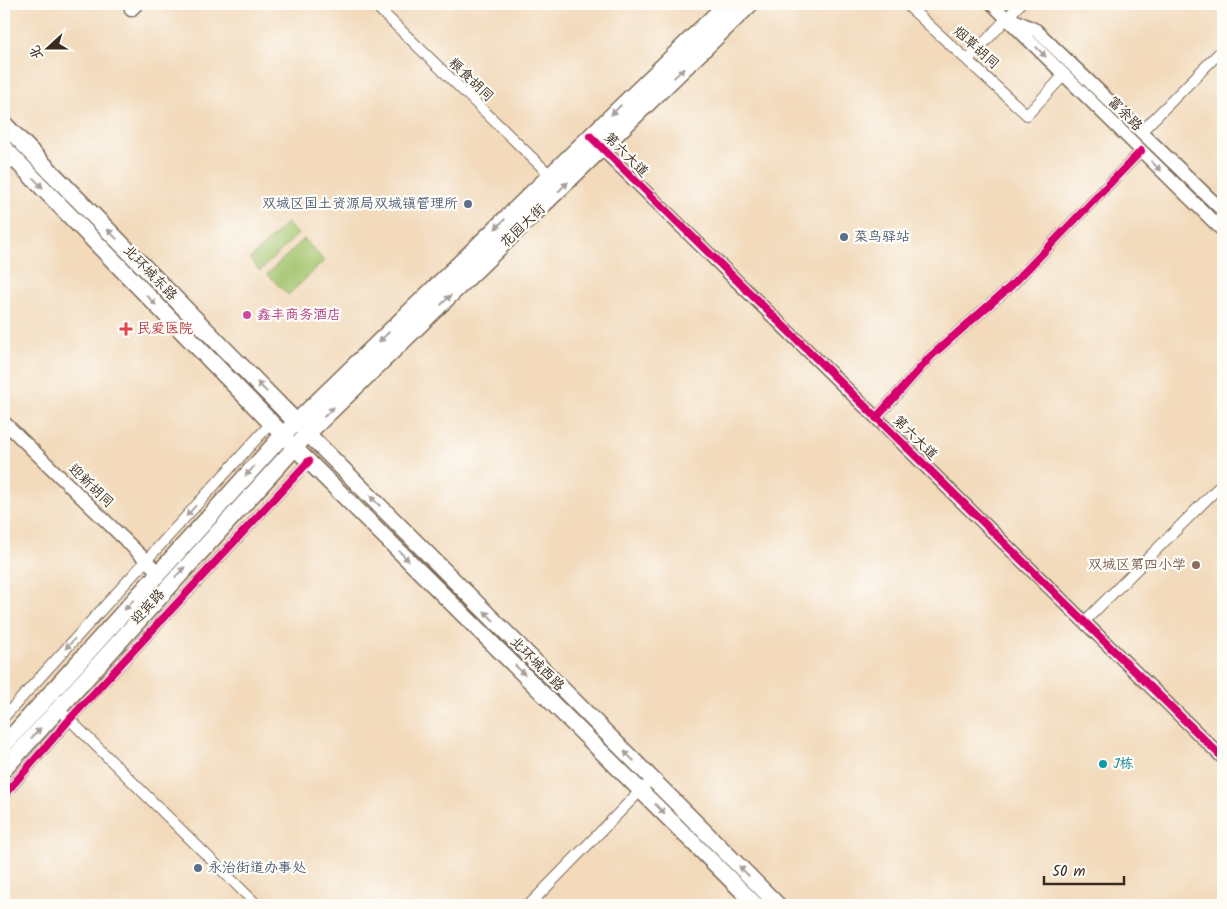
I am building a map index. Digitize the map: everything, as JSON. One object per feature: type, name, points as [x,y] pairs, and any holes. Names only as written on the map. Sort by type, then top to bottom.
[{"type":"main road","name":"花园大街","points":[[295,447],[302,428],[590,136],[727,4]]},
{"type":"main road","name":"花园大街","points":[[277,429],[302,428],[602,149],[750,4]]},
{"type":"main road","name":"北环城东路","points":[[4,124],[302,428]]},
{"type":"main road","name":"北环城东路","points":[[7,158],[277,429]]},
{"type":"main road","name":"北环城西路","points":[[302,428],[647,785],[756,905]]},
{"type":"main road","name":"北环城西路","points":[[277,429],[647,785],[778,905]]},
{"type":"main road","name":"迎宾路","points":[[5,742],[59,708],[158,572],[277,429]]},
{"type":"main road","name":"迎宾路","points":[[4,769],[295,447]]},
{"type":"street","name":"粮食胡同","points":[[374,4],[550,176]]},
{"type":"street","name":"烟草胡同","points":[[906,4],[969,59],[1027,114],[1064,75]]},
{"type":"street","name":"富余路","points":[[992,4],[1223,231]]},
{"type":"street","points":[[969,59],[1020,4]]},
{"type":"street","name":"富余路","points":[[1007,17],[1036,30],[1223,211]]},
{"type":"street","points":[[1141,132],[1223,49]]},
{"type":"street","name":"第六大道","points":[[590,136],[1223,758]]},
{"type":"street","points":[[876,418],[931,356],[1012,285],[1141,151]]},
{"type":"street","name":"迎新胡同","points":[[4,422],[158,572]]},
{"type":"street","points":[[4,717],[146,561],[277,429]]},
{"type":"street","points":[[4,795],[59,708],[309,461]]},
{"type":"street","points":[[1084,622],[1223,483]]},
{"type":"street","points":[[59,708],[257,905]]},
{"type":"street","points":[[529,905],[647,785]]},
{"type":"green space","points":[[287,223],[298,234],[260,271],[250,259]]},
{"type":"green space","points":[[304,239],[324,261],[288,295],[267,274]]},
{"type":"cycle path","points":[[590,136],[1223,758]]},
{"type":"cycle path","points":[[876,418],[931,356],[1012,285],[1141,151]]},
{"type":"cycle path","points":[[4,795],[70,719],[309,461]]},
{"type":"place","name":"双城区国土资源局双城镇管理所","points":[[468,204]]},
{"type":"place","name":"菜鸟驿站","points":[[844,237]]},
{"type":"place","name":"鑫丰商务酒店","points":[[247,315]]},
{"type":"place","name":"民爱医院","points":[[126,329]]},
{"type":"place","name":"双城区第四小学","points":[[1196,565]]},
{"type":"place","name":"J栋","points":[[1103,764]]},
{"type":"place","name":"永治街道办事处","points":[[198,868]]}]
